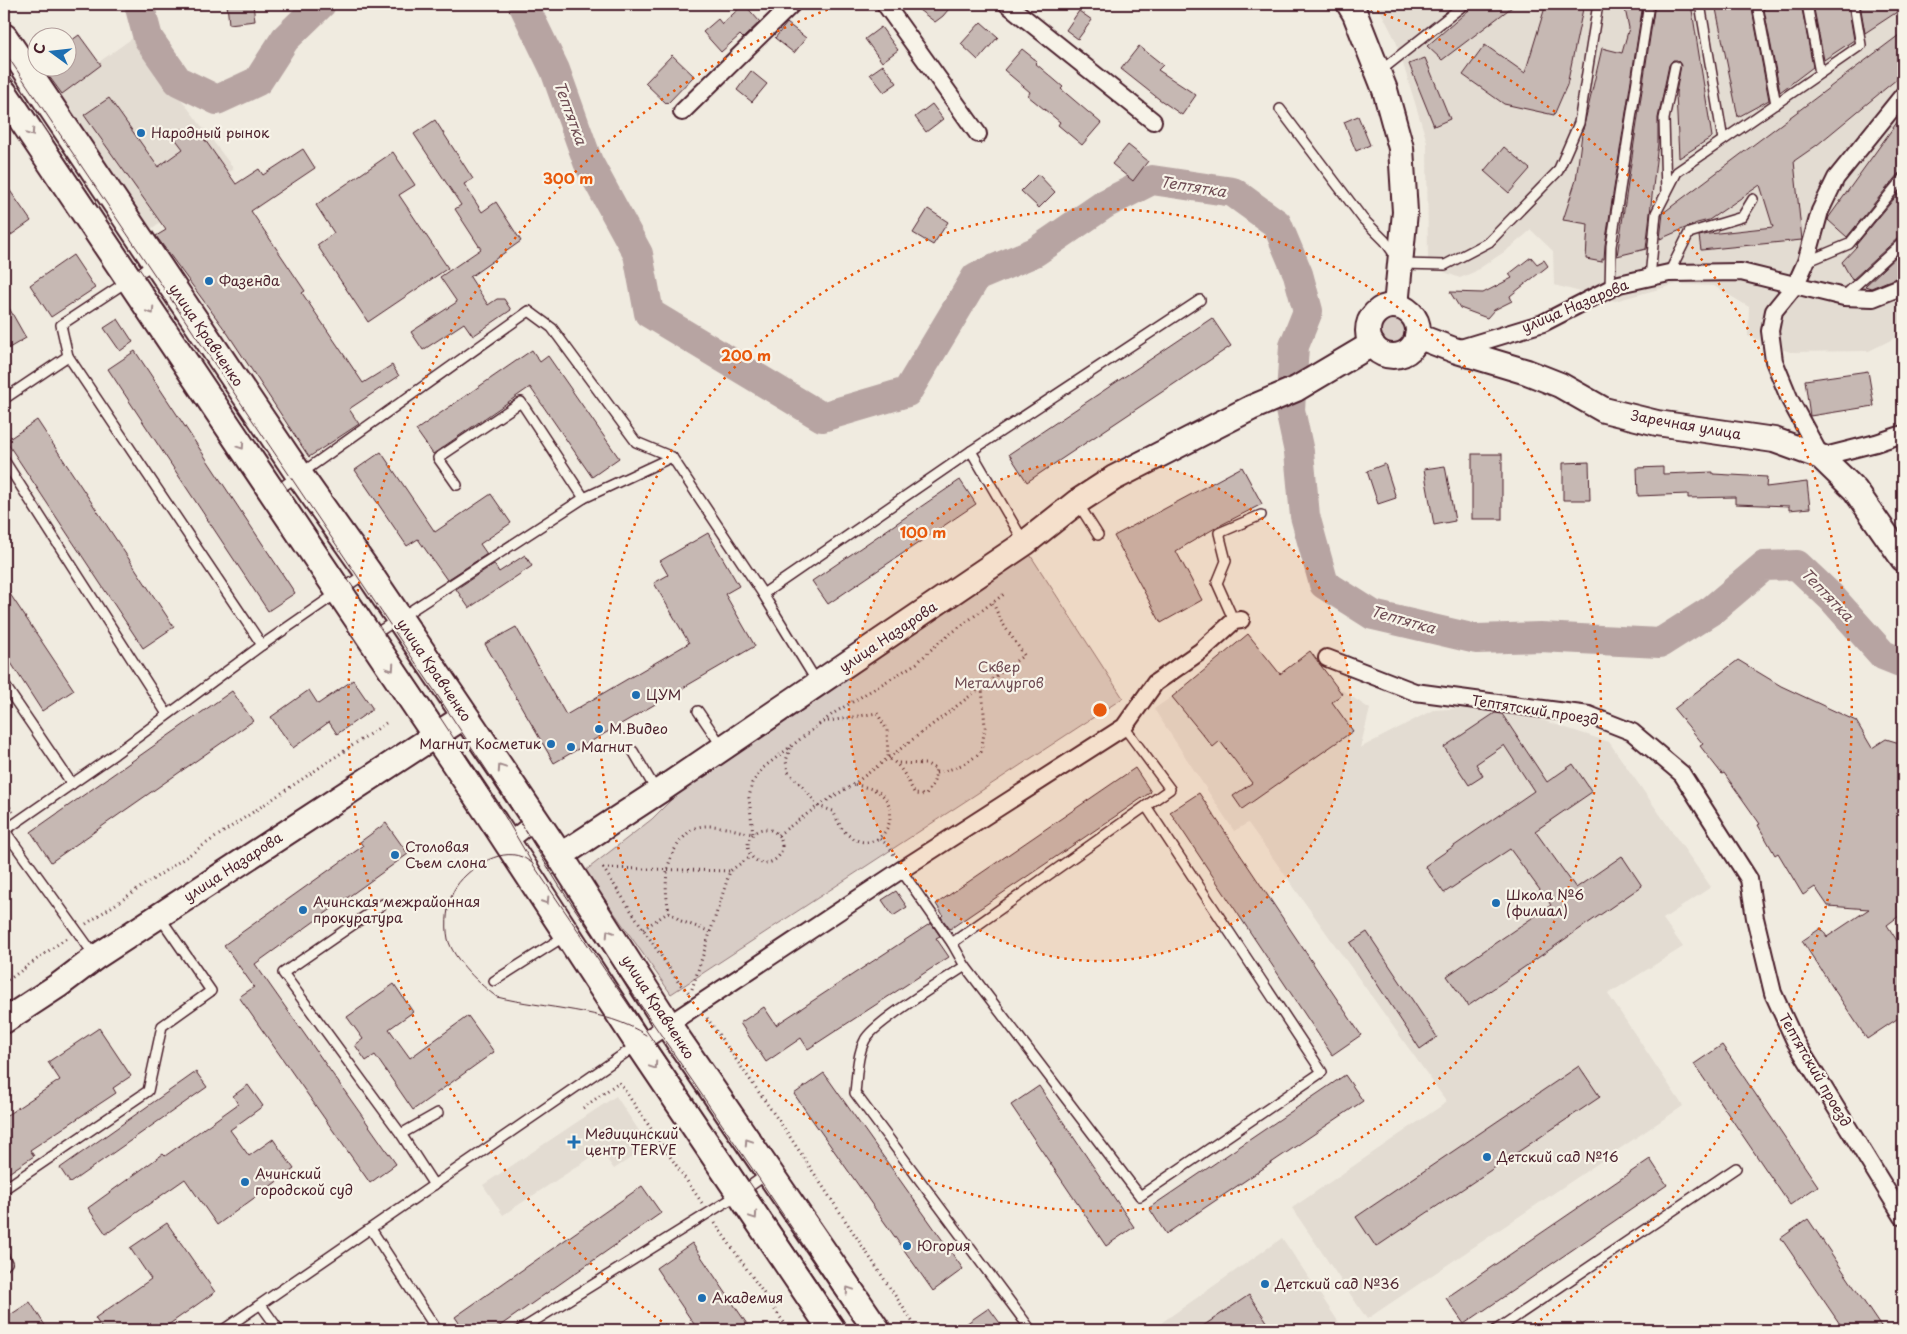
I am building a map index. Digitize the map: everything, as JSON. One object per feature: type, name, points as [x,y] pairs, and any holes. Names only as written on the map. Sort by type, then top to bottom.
[{"type":"main road","points":[[1349,4],[1385,90],[1401,148],[1405,212],[1396,306]]},
{"type":"main road","name":"улица Кравченко","points":[[5,43],[300,476],[368,572],[560,856],[668,1025],[877,1330]]},
{"type":"main road","points":[[4,92],[490,816],[739,1194],[832,1330]]},
{"type":"main road","points":[[1396,306],[1411,314],[1416,322],[1417,336],[1414,344],[1406,353],[1392,356],[1379,352],[1372,344],[1368,331],[1370,320],[1376,313],[1386,307],[1396,306]]},
{"type":"main road","name":"Заречная улица","points":[[1417,336],[1454,350],[1527,372],[1560,385],[1604,410],[1657,424],[1774,440],[1821,457]]},
{"type":"main road","name":"улица Назарова","points":[[529,876],[818,684],[1025,543],[1077,502],[1114,478],[1251,408],[1296,389],[1372,344]]},
{"type":"main road","points":[[1821,457],[1855,490],[1903,559]]},
{"type":"main road","name":"улица Назарова","points":[[4,1022],[59,985],[96,957],[465,716]]},
{"type":"main road","points":[[490,816],[520,797]]},
{"type":"street","points":[[682,112],[792,4]]},
{"type":"street","points":[[884,4],[978,134]]},
{"type":"street","points":[[1006,4],[1153,121]]},
{"type":"street","points":[[1903,95],[1836,178],[1820,211],[1806,262],[1796,284],[1774,311],[1770,331],[1774,361],[1790,400],[1821,457],[1903,434]]},
{"type":"street","name":"улица Назарова","points":[[1454,350],[1543,323],[1620,284],[1669,273],[1742,272],[1844,297],[1872,298],[1903,286]]},
{"type":"street","points":[[639,1044],[901,870],[1124,727],[1155,683],[1201,651],[1238,621]]},
{"type":"street","name":"Тептятский проезд","points":[[1327,658],[1415,692],[1589,716],[1632,732],[1682,774],[1749,879],[1755,918],[1772,993],[1795,1041],[1903,1217]]},
{"type":"street","points":[[507,843],[536,820]]},
{"type":"lane","points":[[1378,73],[1465,4]]},
{"type":"lane","points":[[1280,110],[1363,219],[1385,241],[1401,264],[1445,265],[1489,242],[1558,171],[1579,123],[1598,4]]},
{"type":"lane","points":[[1610,289],[1610,246],[1649,4]]},
{"type":"lane","points":[[1700,4],[1723,140]]},
{"type":"lane","points":[[1757,4],[1776,104]]},
{"type":"lane","points":[[1807,4],[1820,73]]},
{"type":"lane","points":[[1650,278],[1656,213],[1677,172],[1861,45],[1854,4]]},
{"type":"lane","points":[[1666,193],[1664,119],[1675,66]]},
{"type":"lane","points":[[1806,262],[1849,244],[1903,178]]},
{"type":"lane","points":[[1669,273],[1689,233],[1742,217],[1753,199]]},
{"type":"lane","points":[[1844,297],[1903,242]]},
{"type":"lane","points":[[156,262],[61,325],[68,356],[262,644]]},
{"type":"lane","points":[[763,594],[971,451],[1200,300]]},
{"type":"lane","points":[[273,494],[529,311],[552,328],[636,442],[672,457],[763,594],[818,684]]},
{"type":"lane","points":[[4,399],[68,356]]},
{"type":"lane","points":[[457,485],[438,458],[521,402],[584,498]]},
{"type":"lane","points":[[971,451],[1025,543]]},
{"type":"lane","points":[[370,637],[584,498],[672,457]]},
{"type":"lane","points":[[4,460],[167,714]]},
{"type":"lane","points":[[1077,502],[1098,535]]},
{"type":"lane","points":[[1238,621],[1217,583],[1226,561],[1219,533],[1261,515]]},
{"type":"lane","points":[[96,957],[4,831],[72,784],[262,644],[368,572]]},
{"type":"lane","points":[[4,684],[72,784]]},
{"type":"lane","points":[[698,711],[723,748]]},
{"type":"lane","points":[[952,943],[1170,789],[1124,727]]},
{"type":"lane","points":[[633,751],[658,792]]},
{"type":"lane","points":[[901,870],[952,943],[965,966],[1140,1196],[1322,1072],[1146,806]]},
{"type":"lane","points":[[383,904],[283,973],[401,1134],[434,1185]]},
{"type":"lane","points":[[4,1189],[148,1091],[162,1026],[211,991],[159,916]]},
{"type":"lane","points":[[494,981],[568,934]]},
{"type":"lane","points":[[965,966],[881,1024],[865,1038],[859,1057],[855,1093],[1032,1330]]},
{"type":"lane","points":[[223,1330],[639,1044]]},
{"type":"lane","points":[[401,1134],[438,1113]]},
{"type":"lane","points":[[1496,1330],[1736,1168]]},
{"type":"lane","points":[[520,1330],[709,1213],[769,1173]]},
{"type":"lane","points":[[371,1229],[437,1330]]},
{"type":"lane","points":[[4,1258],[7,1263],[4,1266]]},
{"type":"lane","points":[[260,1305],[278,1330]]},
{"type":"path","points":[[711,932],[681,921],[669,912],[666,895],[667,868],[679,842],[690,830],[700,826],[752,834],[768,829],[782,840],[782,851],[776,860],[765,864],[754,860],[748,845],[752,834],[749,798],[752,783],[763,768],[834,713],[917,663],[938,643],[1004,594]]},
{"type":"path","points":[[778,835],[818,806],[854,784],[1024,655],[1001,621],[993,603]]},
{"type":"path","points":[[936,773],[970,762],[981,752],[985,727],[982,687]]},
{"type":"path","points":[[822,722],[876,714],[887,730],[888,758]]},
{"type":"path","points":[[4,983],[77,930],[386,723]]},
{"type":"path","points":[[790,747],[786,761],[788,772],[818,806],[833,811],[846,834],[856,840],[865,842],[880,839],[885,834],[890,808],[881,794],[854,784]]},
{"type":"path","points":[[888,758],[898,763],[927,764],[936,769],[926,794],[915,794],[898,763]]},
{"type":"path","points":[[880,839],[889,846],[901,870]]},
{"type":"path","points":[[730,871],[667,868],[603,868],[678,983],[691,994],[730,871],[751,856]]},
{"type":"path","points":[[643,929],[669,912]]},
{"type":"path","points":[[698,1005],[786,1131],[918,1330]]},
{"type":"path","points":[[583,1108],[620,1082],[789,1330]]},
{"type":"shaded area","points":[[1377,4],[1903,4],[1903,334],[1869,351],[1790,352],[1748,336],[1749,307],[1714,286],[1677,284],[1615,301],[1554,285],[1553,251],[1531,230],[1507,250],[1474,272],[1460,278],[1428,266],[1427,142],[1396,41]]},
{"type":"shaded area","name":"Народный рынок","points":[[134,37],[234,169],[144,234],[50,97]]},
{"type":"shaded area","points":[[1241,649],[1271,679],[1306,666],[1370,709],[1360,748],[1433,710],[1499,706],[1609,742],[1711,887],[1663,919],[1683,947],[1608,994],[1683,1106],[1367,1319],[1292,1208],[1447,1102],[1248,823],[1234,831],[1154,709]]},
{"type":"shaded area","points":[[616,1096],[649,1146],[614,1169],[601,1151],[503,1215],[483,1185]]},
{"type":"shaded area","name":"Детский сад №36","points":[[1282,1238],[1344,1330],[1151,1330]]},
{"type":"green space","points":[[1394,319],[1406,323],[1410,335],[1406,347],[1394,351],[1382,347],[1378,335],[1382,323]]},
{"type":"green space","name":"Сквер Металлургов","points":[[1027,550],[1123,698],[671,994],[585,871],[652,819],[683,788]]},
{"type":"building","points":[[227,4],[253,4],[255,21],[229,24]]},
{"type":"building","points":[[744,4],[760,22],[743,38],[740,35],[721,52],[703,32],[718,19],[722,24]]},
{"type":"building","points":[[911,4],[953,4],[935,22]]},
{"type":"building","points":[[1476,4],[1516,4],[1442,60],[1427,46]]},
{"type":"building","points":[[1546,4],[1584,4],[1567,85],[1554,115],[1504,104],[1463,75],[1485,45],[1525,73]]},
{"type":"building","points":[[1624,4],[1643,4],[1604,259],[1602,259],[1602,262],[1586,259],[1588,224],[1563,220],[1576,180],[1582,134],[1602,48],[1622,53],[1629,28]]},
{"type":"building","points":[[1655,4],[1691,4],[1712,137],[1679,158],[1676,93],[1681,65],[1677,60],[1673,60],[1669,65],[1658,118],[1658,143],[1646,249],[1617,256]]},
{"type":"building","points":[[1715,4],[1751,4],[1769,100],[1738,117]]},
{"type":"building","points":[[1763,4],[1801,4],[1813,67],[1780,92]]},
{"type":"building","points":[[1813,4],[1848,4],[1854,40],[1824,60]]},
{"type":"building","points":[[1860,4],[1903,4],[1903,8],[1865,33]]},
{"type":"building","points":[[1079,11],[1092,20],[1078,39],[1066,30]]},
{"type":"building","points":[[981,22],[998,37],[978,60],[961,44]]},
{"type":"building","points":[[787,23],[806,38],[794,53],[775,38]]},
{"type":"building","points":[[881,27],[898,50],[882,62],[865,39]]},
{"type":"building","points":[[1903,32],[1903,74],[1817,145],[1794,161],[1802,240],[1701,250],[1699,236],[1773,227],[1760,185],[1709,220],[1697,223],[1660,239],[1663,213]]},
{"type":"building","points":[[78,36],[101,65],[62,94],[50,78],[78,78]]},
{"type":"building","points":[[1139,46],[1163,65],[1158,70],[1196,95],[1182,115],[1121,69]]},
{"type":"building","points":[[1022,49],[1063,87],[1061,89],[1101,123],[1082,145],[1058,125],[1060,122],[1028,96],[1030,92],[1004,70]]},
{"type":"building","points":[[672,55],[694,76],[667,104],[645,83]]},
{"type":"building","points":[[1425,58],[1450,119],[1434,126],[1409,64]]},
{"type":"building","points":[[883,65],[897,83],[884,92],[870,74]]},
{"type":"building","points":[[751,71],[767,84],[752,102],[737,90]]},
{"type":"building","points":[[109,98],[158,167],[183,149],[171,133],[182,129],[205,140],[236,184],[259,169],[263,175],[303,149],[315,168],[251,211],[305,291],[302,293],[363,383],[392,365],[399,376],[349,409],[359,424],[309,457],[228,334],[156,236],[166,230],[84,115]]},
{"type":"building","points":[[932,104],[943,119],[926,132],[915,117]]},
{"type":"building","points":[[1903,114],[1903,172],[1898,174],[1847,237],[1828,220],[1829,217]]},
{"type":"building","points":[[1358,116],[1370,145],[1356,151],[1344,122]]},
{"type":"building","points":[[435,120],[473,179],[464,184],[482,212],[496,202],[521,241],[470,277],[488,305],[497,299],[504,299],[511,310],[473,336],[464,323],[423,350],[411,332],[457,302],[440,277],[481,249],[455,209],[461,205],[414,134]]},
{"type":"building","points":[[1128,145],[1148,161],[1133,181],[1112,164]]},
{"type":"building","points":[[1504,147],[1530,169],[1509,193],[1484,171]]},
{"type":"building","points":[[393,152],[415,185],[399,195],[448,268],[368,322],[317,245],[334,233],[316,205]]},
{"type":"building","points":[[1038,174],[1055,192],[1039,208],[1021,191]]},
{"type":"building","points":[[4,182],[31,221],[4,240]]},
{"type":"building","points":[[1903,188],[1903,236],[1899,237],[1852,280],[1842,262]]},
{"type":"building","points":[[928,209],[948,222],[933,245],[913,233]]},
{"type":"building","points":[[1903,250],[1903,275],[1871,288],[1865,286]]},
{"type":"building","points":[[73,255],[95,288],[51,317],[30,285]]},
{"type":"building","points":[[1531,257],[1537,264],[1544,260],[1548,266],[1510,296],[1512,301],[1494,310],[1487,318],[1460,308],[1450,292],[1483,293],[1512,278],[1509,274]]},
{"type":"building","points":[[4,299],[26,338],[4,351]]},
{"type":"building","points":[[1212,318],[1231,346],[1027,482],[1009,454]]},
{"type":"building","points":[[118,319],[133,342],[120,351],[104,328]]},
{"type":"building","points":[[532,350],[540,362],[548,356],[619,458],[592,477],[530,387],[433,454],[416,430]]},
{"type":"building","points":[[135,351],[295,593],[268,611],[108,369]]},
{"type":"building","points":[[1868,371],[1874,406],[1810,416],[1805,380]]},
{"type":"building","points":[[37,420],[174,627],[143,648],[6,441]]},
{"type":"building","points":[[381,452],[435,532],[491,494],[511,523],[480,544],[487,554],[447,580],[418,539],[407,546],[355,470]]},
{"type":"building","points":[[1472,454],[1502,454],[1502,519],[1472,519]]},
{"type":"building","points":[[1589,462],[1590,500],[1563,500],[1563,463]]},
{"type":"building","points":[[1385,464],[1396,498],[1378,504],[1367,471]]},
{"type":"building","points":[[1445,466],[1455,521],[1434,525],[1424,469]]},
{"type":"building","points":[[1242,467],[1262,504],[1176,551],[1202,600],[1161,623],[1114,536]]},
{"type":"building","points":[[1663,467],[1663,474],[1713,472],[1713,474],[1767,477],[1766,487],[1807,482],[1810,508],[1789,510],[1789,506],[1735,504],[1735,497],[1688,498],[1688,494],[1638,496],[1637,468]]},
{"type":"building","points":[[960,480],[976,504],[828,604],[812,581]]},
{"type":"building","points":[[708,533],[739,586],[725,594],[755,646],[554,763],[485,644],[516,627],[566,715],[689,643],[654,583],[668,575],[660,561]]},
{"type":"building","points":[[525,555],[532,566],[469,608],[456,589],[494,564],[499,572]]},
{"type":"building","points":[[4,585],[74,690],[42,711],[4,652]]},
{"type":"building","points":[[1248,634],[1280,674],[1310,651],[1342,694],[1332,702],[1353,731],[1242,809],[1233,796],[1252,783],[1220,741],[1213,747],[1172,697]]},
{"type":"building","points":[[1738,660],[1781,686],[1856,721],[1872,748],[1886,739],[1903,744],[1903,913],[1887,925],[1903,950],[1903,1015],[1867,1039],[1802,941],[1821,928],[1827,937],[1869,909],[1828,906],[1815,887],[1803,895],[1778,853],[1775,855],[1758,825],[1760,824],[1724,773],[1722,774],[1700,746],[1703,744],[1674,709]]},
{"type":"building","points":[[353,680],[373,709],[337,734],[329,722],[293,748],[271,717],[309,690],[318,704]]},
{"type":"building","points":[[232,691],[253,721],[51,862],[31,832]]},
{"type":"building","points":[[1495,713],[1502,714],[1547,782],[1573,764],[1592,792],[1535,831],[1576,888],[1622,856],[1642,886],[1468,1006],[1447,976],[1551,905],[1510,849],[1444,893],[1425,866],[1534,791],[1504,745],[1476,764],[1483,776],[1469,785],[1444,747]]},
{"type":"building","points":[[1135,768],[1151,792],[950,929],[941,917],[943,915],[936,904]]},
{"type":"building","points":[[1199,793],[1361,1035],[1332,1055],[1170,812]]},
{"type":"building","points":[[386,823],[408,854],[255,964],[396,1164],[370,1183],[239,997],[254,987],[224,945],[363,846],[360,842]]},
{"type":"building","points":[[896,891],[907,907],[893,916],[882,900]]},
{"type":"building","points":[[931,923],[940,936],[936,938],[949,957],[808,1049],[801,1038],[766,1062],[740,1023],[764,1007],[776,1025]]},
{"type":"building","points":[[1367,932],[1437,1037],[1420,1049],[1350,943]]},
{"type":"building","points":[[394,984],[413,1012],[389,1029],[410,1058],[468,1016],[494,1052],[413,1110],[375,1055],[366,1061],[355,1045],[363,1039],[347,1017]]},
{"type":"building","points":[[99,1028],[131,1076],[113,1088],[116,1093],[30,1150],[34,1156],[4,1176],[4,1117],[60,1080],[48,1062]]},
{"type":"building","points":[[1722,1045],[1818,1186],[1790,1205],[1694,1064]]},
{"type":"building","points":[[1579,1066],[1600,1097],[1376,1247],[1356,1217]]},
{"type":"building","points":[[196,1072],[207,1087],[70,1183],[60,1168]]},
{"type":"building","points":[[824,1073],[963,1269],[933,1291],[794,1094]]},
{"type":"building","points":[[1345,1075],[1363,1101],[1166,1234],[1149,1208]]},
{"type":"building","points":[[248,1085],[263,1106],[230,1130],[249,1156],[273,1139],[294,1169],[217,1225],[185,1179],[106,1234],[88,1208],[163,1154],[165,1156],[238,1104],[233,1096]]},
{"type":"building","points":[[1039,1086],[1134,1227],[1106,1246],[1011,1105]]},
{"type":"building","points":[[1650,1159],[1667,1185],[1464,1324],[1446,1298]]},
{"type":"building","points":[[642,1186],[661,1213],[494,1330],[464,1330],[455,1317]]},
{"type":"building","points":[[1808,1219],[1883,1330],[1844,1330],[1781,1238]]},
{"type":"building","points":[[167,1223],[215,1292],[161,1330],[103,1330],[95,1318],[151,1279],[130,1248]]},
{"type":"building","name":"Академия","points":[[692,1243],[751,1330],[698,1330],[656,1268]]},
{"type":"building","points":[[1249,1295],[1270,1326],[1263,1330],[1197,1330]]},
{"type":"building","points":[[30,1302],[48,1330],[4,1330],[4,1319]]},
{"type":"building","points":[[989,1308],[1005,1330],[957,1330]]},
{"type":"waterway","name":"Тептятка","points":[[139,4],[148,38],[178,81],[217,100],[258,81],[285,39],[321,4]]},
{"type":"waterway","name":"Тептятка","points":[[523,4],[555,70],[588,162],[638,254],[649,313],[822,417],[907,392],[976,277],[1035,252],[1105,204],[1152,180],[1233,192],[1277,224],[1298,274],[1308,311],[1294,346],[1290,410],[1299,452],[1305,516],[1324,584],[1373,615],[1476,639],[1540,637],[1660,643],[1712,610],[1764,566],[1797,565],[1832,598],[1883,655],[1903,663]]},
{"type":"tram line","points":[[4,51],[434,690],[509,804],[560,887],[860,1330]]},
{"type":"tram line","points":[[4,67],[426,696],[501,810],[532,863],[850,1330]]},
{"type":"tram line","points":[[532,863],[523,857],[503,855],[483,862],[459,882],[448,908],[447,933],[451,947],[461,963],[483,986],[497,997],[593,1014],[630,1026],[646,1035]]},
{"type":"place","name":"Народный рынок","points":[[141,133]]},
{"type":"place","name":"Фазенда","points":[[209,281]]},
{"type":"place","name":"ЦУМ","points":[[636,695]]},
{"type":"place","name":"М.Видео","points":[[599,729]]},
{"type":"place","name":"Магнит Косметик","points":[[551,744]]},
{"type":"place","name":"Магнит","points":[[571,747]]},
{"type":"place","name":"Столовая Съем слона","points":[[395,855]]},
{"type":"place","name":"Школа №6 (филиал)","points":[[1496,903]]},
{"type":"place","name":"Ачинская межрайонная прокуратура","points":[[303,910]]},
{"type":"place","name":"Медицинский центр TERVE","points":[[574,1142]]},
{"type":"place","name":"Детский сад №16","points":[[1487,1157]]},
{"type":"place","name":"Ачинский городской суд","points":[[245,1182]]},
{"type":"place","name":"Югория","points":[[907,1246]]},
{"type":"place","name":"Детский сад №36","points":[[1265,1284]]},
{"type":"place","name":"Академия","points":[[702,1298]]}]
